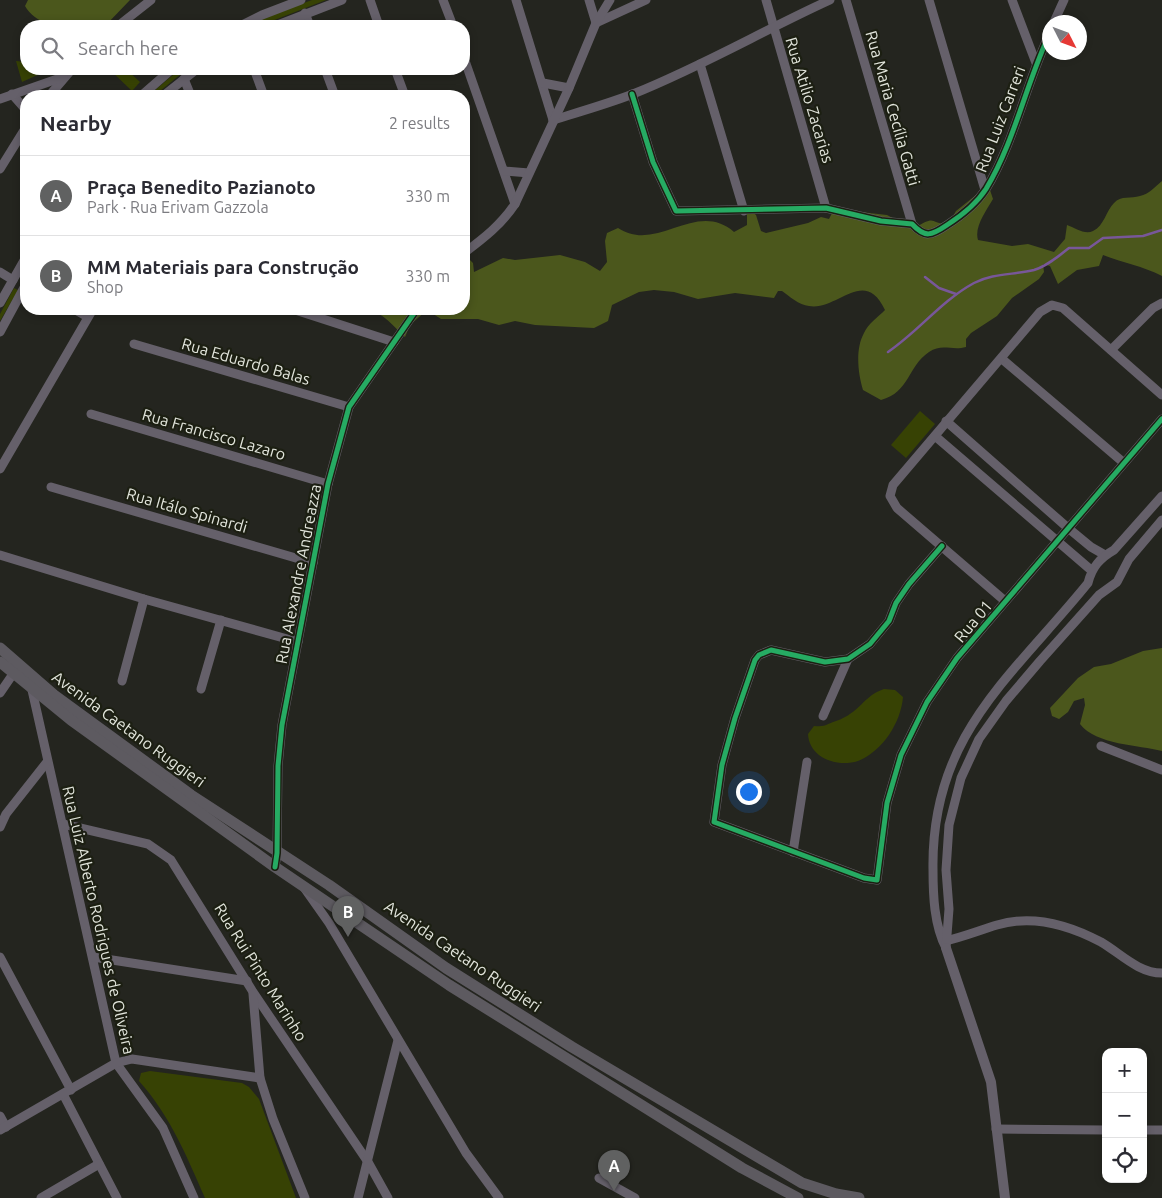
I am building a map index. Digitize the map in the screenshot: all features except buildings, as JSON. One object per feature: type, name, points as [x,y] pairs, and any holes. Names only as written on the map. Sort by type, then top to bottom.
[{"type":"main road","name":"Avenida Caetano Ruggieri","points":[[0,648],[32,678],[97,727],[277,853],[329,885],[446,968],[572,1047],[802,1182],[836,1194],[858,1198]]},
{"type":"main road","name":"Avenida Caetano Ruggieri","points":[[0,662],[32,690],[275,867],[300,882],[449,986],[742,1168],[798,1198]]},
{"type":"street","points":[[126,20],[151,0]]},
{"type":"street","points":[[251,20],[301,0]]},
{"type":"street","points":[[289,20],[342,0]]},
{"type":"street","points":[[370,0],[377,20]]},
{"type":"street","points":[[443,0],[451,20]]},
{"type":"street","points":[[516,0],[553,120]]},
{"type":"street","points":[[589,0],[596,23]]},
{"type":"street","points":[[470,248],[487,237],[505,219],[515,204],[553,120],[570,88],[596,23],[610,0]]},
{"type":"street","points":[[596,23],[646,0]]},
{"type":"street","name":"Rua Atilio Zacarias","points":[[766,0],[826,208]]},
{"type":"street","points":[[553,120],[632,94],[700,64],[772,26],[830,0]]},
{"type":"street","name":"Rua Maria Cecília Gatti","points":[[846,0],[912,224]]},
{"type":"street","points":[[929,0],[985,190]]},
{"type":"street","points":[[1012,0],[1036,63]]},
{"type":"street","points":[[1057,15],[1064,0]]},
{"type":"street","points":[[305,13],[308,20]]},
{"type":"street","name":"Rua Luiz Carreri","points":[[632,94],[653,162],[672,208],[680,213],[826,208],[881,221],[912,224],[919,232],[926,235],[937,232],[961,216],[985,190],[1013,130],[1042,50]]},
{"type":"street","points":[[700,64],[744,212]]},
{"type":"street","points":[[54,90],[66,75]]},
{"type":"street","points":[[149,90],[165,75]]},
{"type":"street","points":[[170,90],[190,75]]},
{"type":"street","points":[[256,75],[262,90]]},
{"type":"street","points":[[327,75],[333,90]]},
{"type":"street","points":[[397,75],[403,90]]},
{"type":"street","points":[[470,75],[515,204]]},
{"type":"street","points":[[25,90],[63,78]]},
{"type":"street","points":[[184,79],[189,90]]},
{"type":"street","points":[[543,83],[570,88]]},
{"type":"street","points":[[0,99],[20,91]]},
{"type":"street","points":[[12,94],[20,103]]},
{"type":"street","points":[[0,169],[20,137]]},
{"type":"street","points":[[504,171],[529,173]]},
{"type":"street","points":[[0,303],[20,268]]},
{"type":"street","points":[[0,272],[13,280]]},
{"type":"street","points":[[0,332],[20,295]]},
{"type":"street","points":[[1111,350],[1153,308],[1162,303]]},
{"type":"street","points":[[1005,601],[897,508],[890,496],[893,485],[1002,360],[1040,312],[1052,305],[1063,308],[1162,395]]},
{"type":"street","points":[[0,469],[90,315]]},
{"type":"street","points":[[311,315],[394,342]]},
{"type":"street","name":"Rua Alexandre Andreazza","points":[[275,867],[277,853],[278,766],[282,724],[328,484],[349,407],[413,315]]},
{"type":"street","name":"Rua Eduardo Balas","points":[[134,344],[349,407]]},
{"type":"street","points":[[1002,360],[1124,463]]},
{"type":"street","name":"Rua Francisco Lazaro","points":[[91,414],[328,484]]},
{"type":"street","name":"Rua 01","points":[[793,852],[876,881],[880,877],[887,803],[901,755],[927,702],[957,658],[1162,419]]},
{"type":"street","points":[[946,422],[1068,528],[1105,555]]},
{"type":"street","points":[[935,436],[1091,570]]},
{"type":"street","name":"Rua Itálo Spinardi","points":[[51,487],[314,563]]},
{"type":"street","points":[[1005,1198],[991,1082],[946,943],[933,895],[933,854],[940,801],[956,751],[988,698],[1088,583],[1091,570],[1105,555],[1114,550],[1162,496]]},
{"type":"street","points":[[946,943],[949,909],[946,870],[948,834],[961,778],[980,739],[1006,701],[1099,595],[1117,582],[1129,559],[1162,520]]},
{"type":"street","points":[[807,762],[793,852],[714,822],[722,765],[735,718],[755,660],[766,651],[777,651],[800,658],[825,662],[848,659],[870,644],[889,620],[896,603],[909,584],[942,546]]},
{"type":"street","points":[[1114,550],[1129,559]]},
{"type":"street","points":[[0,555],[144,599],[298,642]]},
{"type":"street","points":[[1088,583],[1090,588],[1099,595]]},
{"type":"street","points":[[122,680],[144,599]]},
{"type":"street","points":[[201,689],[221,620]]},
{"type":"street","points":[[823,716],[848,659]]},
{"type":"street","points":[[0,692],[13,674]]},
{"type":"street","name":"Rua Luiz Alberto Rodrigues de Oliveira","points":[[32,690],[116,1063],[163,1128],[194,1198]]},
{"type":"street","points":[[1102,746],[1162,770]]},
{"type":"street","points":[[0,827],[6,814],[47,762]]},
{"type":"street","name":"Rua Rui Pinto Marinho","points":[[63,824],[148,844],[171,860],[253,992],[368,1162],[388,1198]]},
{"type":"street","points":[[300,882],[330,923],[466,1153],[499,1198]]},
{"type":"street","points":[[329,885],[326,900],[330,923]]},
{"type":"street","points":[[946,943],[999,924],[1033,920],[1063,925],[1101,942],[1136,966],[1162,973]]},
{"type":"street","points":[[0,957],[117,1198]]},
{"type":"street","points":[[93,957],[247,982]]},
{"type":"street","points":[[253,992],[260,1078],[273,1119],[305,1198]]},
{"type":"street","points":[[358,1198],[398,1040]]},
{"type":"street","points":[[0,1116],[3,1128],[116,1063],[132,1059],[260,1078]]},
{"type":"street","points":[[996,1129],[1102,1130]]},
{"type":"street","points":[[1147,1130],[1162,1130]]},
{"type":"street","points":[[42,1198],[99,1164]]},
{"type":"street","points":[[599,1178],[635,1198]]},
{"type":"green space","points":[[28,0],[130,0],[111,20],[40,20],[32,15],[25,6]]},
{"type":"green space","points":[[312,0],[326,0],[274,20],[260,20]]},
{"type":"green space","points":[[16,61],[20,61],[20,75]]},
{"type":"green space","points":[[20,75],[38,75],[22,82]]},
{"type":"green space","points":[[115,75],[132,75],[140,82],[131,90]]},
{"type":"green space","points":[[173,75],[180,75],[161,90],[155,90]]},
{"type":"green space","points":[[1162,181],[1162,276],[1103,255],[1099,266],[1077,270],[1058,284],[1050,266],[1043,264],[1044,272],[1039,279],[1012,298],[997,316],[971,333],[966,339],[966,347],[938,348],[929,352],[916,365],[898,391],[881,400],[863,390],[859,369],[858,354],[861,339],[866,330],[885,310],[877,297],[868,292],[850,293],[830,303],[820,306],[809,306],[798,302],[782,291],[778,291],[774,298],[735,293],[698,299],[674,292],[654,290],[639,292],[612,305],[608,321],[594,328],[535,325],[515,321],[499,325],[478,319],[441,319],[435,315],[470,315],[470,260],[473,263],[474,272],[503,258],[515,260],[560,255],[585,262],[600,271],[607,262],[605,241],[607,233],[618,228],[633,234],[647,235],[705,221],[720,223],[734,232],[747,225],[747,212],[749,209],[756,215],[761,231],[766,233],[808,223],[821,217],[829,219],[834,209],[887,215],[913,229],[931,220],[939,223],[949,223],[956,211],[986,187],[990,190],[993,199],[979,224],[978,240],[1012,246],[1028,244],[1054,252],[1065,239],[1067,225],[1083,232],[1093,231],[1100,226],[1111,206],[1117,201],[1123,198],[1137,197],[1152,190]]},
{"type":"green space","points":[[14,288],[18,290],[0,321],[0,314]]},
{"type":"green space","points":[[380,315],[421,315],[410,325],[405,337]]},
{"type":"green space","points":[[920,411],[935,424],[906,458],[891,445]]},
{"type":"green space","points":[[1162,648],[1162,751],[1118,743],[1087,731],[1080,724],[1085,705],[1084,698],[1074,701],[1068,712],[1059,719],[1052,716],[1050,708],[1078,678],[1094,667],[1111,664],[1143,651]]},
{"type":"green space","points":[[884,689],[895,690],[903,697],[902,707],[889,735],[875,750],[858,761],[841,763],[825,759],[813,749],[808,734],[814,726],[824,726],[844,718],[871,696]]},
{"type":"green space","points":[[150,1071],[242,1083],[249,1087],[259,1099],[296,1198],[205,1198],[169,1123],[139,1081],[141,1073]]},
{"type":"waterway","points":[[888,352],[951,298],[974,283],[996,276],[1034,270],[1048,263],[1069,248],[1089,248],[1103,238],[1143,236],[1162,230]]},
{"type":"waterway","points":[[925,277],[939,288],[956,294]]},
{"type":"cycle path","points":[[632,94],[653,162],[676,211],[826,208],[881,221],[912,224],[921,232],[928,234],[937,231],[958,218],[986,189],[1013,132],[1042,52]]},
{"type":"cycle path","points":[[275,867],[277,853],[278,766],[282,725],[328,484],[349,407],[413,315]]},
{"type":"cycle path","points":[[942,546],[909,584],[896,603],[889,621],[870,644],[848,659],[825,662],[771,650],[759,655],[755,660],[735,718],[722,765],[714,822],[864,878],[877,880],[887,803],[901,755],[927,702],[957,658],[1162,419]]},
{"type":"place","name":"MM Materiais para Construção","points":[[348,937]]},
{"type":"place","name":"Praça Benedito Pazianoto","points":[[614,1191]]}]
